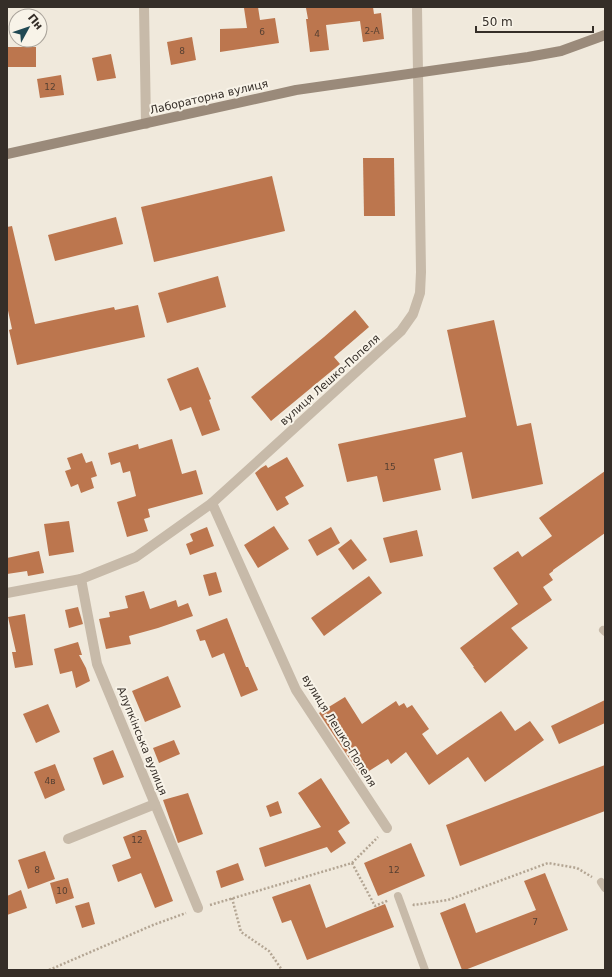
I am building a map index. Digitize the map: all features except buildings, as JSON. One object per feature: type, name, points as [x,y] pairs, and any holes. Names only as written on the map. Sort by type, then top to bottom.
[{"type":"main road","points":[[418,73],[561,51],[605,35]]},
{"type":"main road","name":"Лабораторна вулиця","points":[[7,154],[296,90],[418,73]]},
{"type":"street","points":[[144,7],[146,124]]},
{"type":"street","name":"вулиця Лешко-Попеля","points":[[387,828],[296,690],[212,503],[401,331],[413,314],[420,293],[421,272],[417,7]]},
{"type":"street","points":[[7,592],[81,579],[136,557],[212,503]]},
{"type":"street","name":"Алупкінська вулиця","points":[[81,579],[97,664],[198,908]]},
{"type":"street","points":[[68,839],[155,804]]},
{"type":"lane","points":[[398,896],[425,970]]},
{"type":"path","points":[[49,970],[153,925],[198,908],[352,863],[387,828]]},
{"type":"path","points":[[352,863],[375,906],[398,896],[414,905],[448,900],[548,863],[577,868],[603,885]]},
{"type":"path","points":[[232,898],[241,932],[269,951],[282,970]]}]
